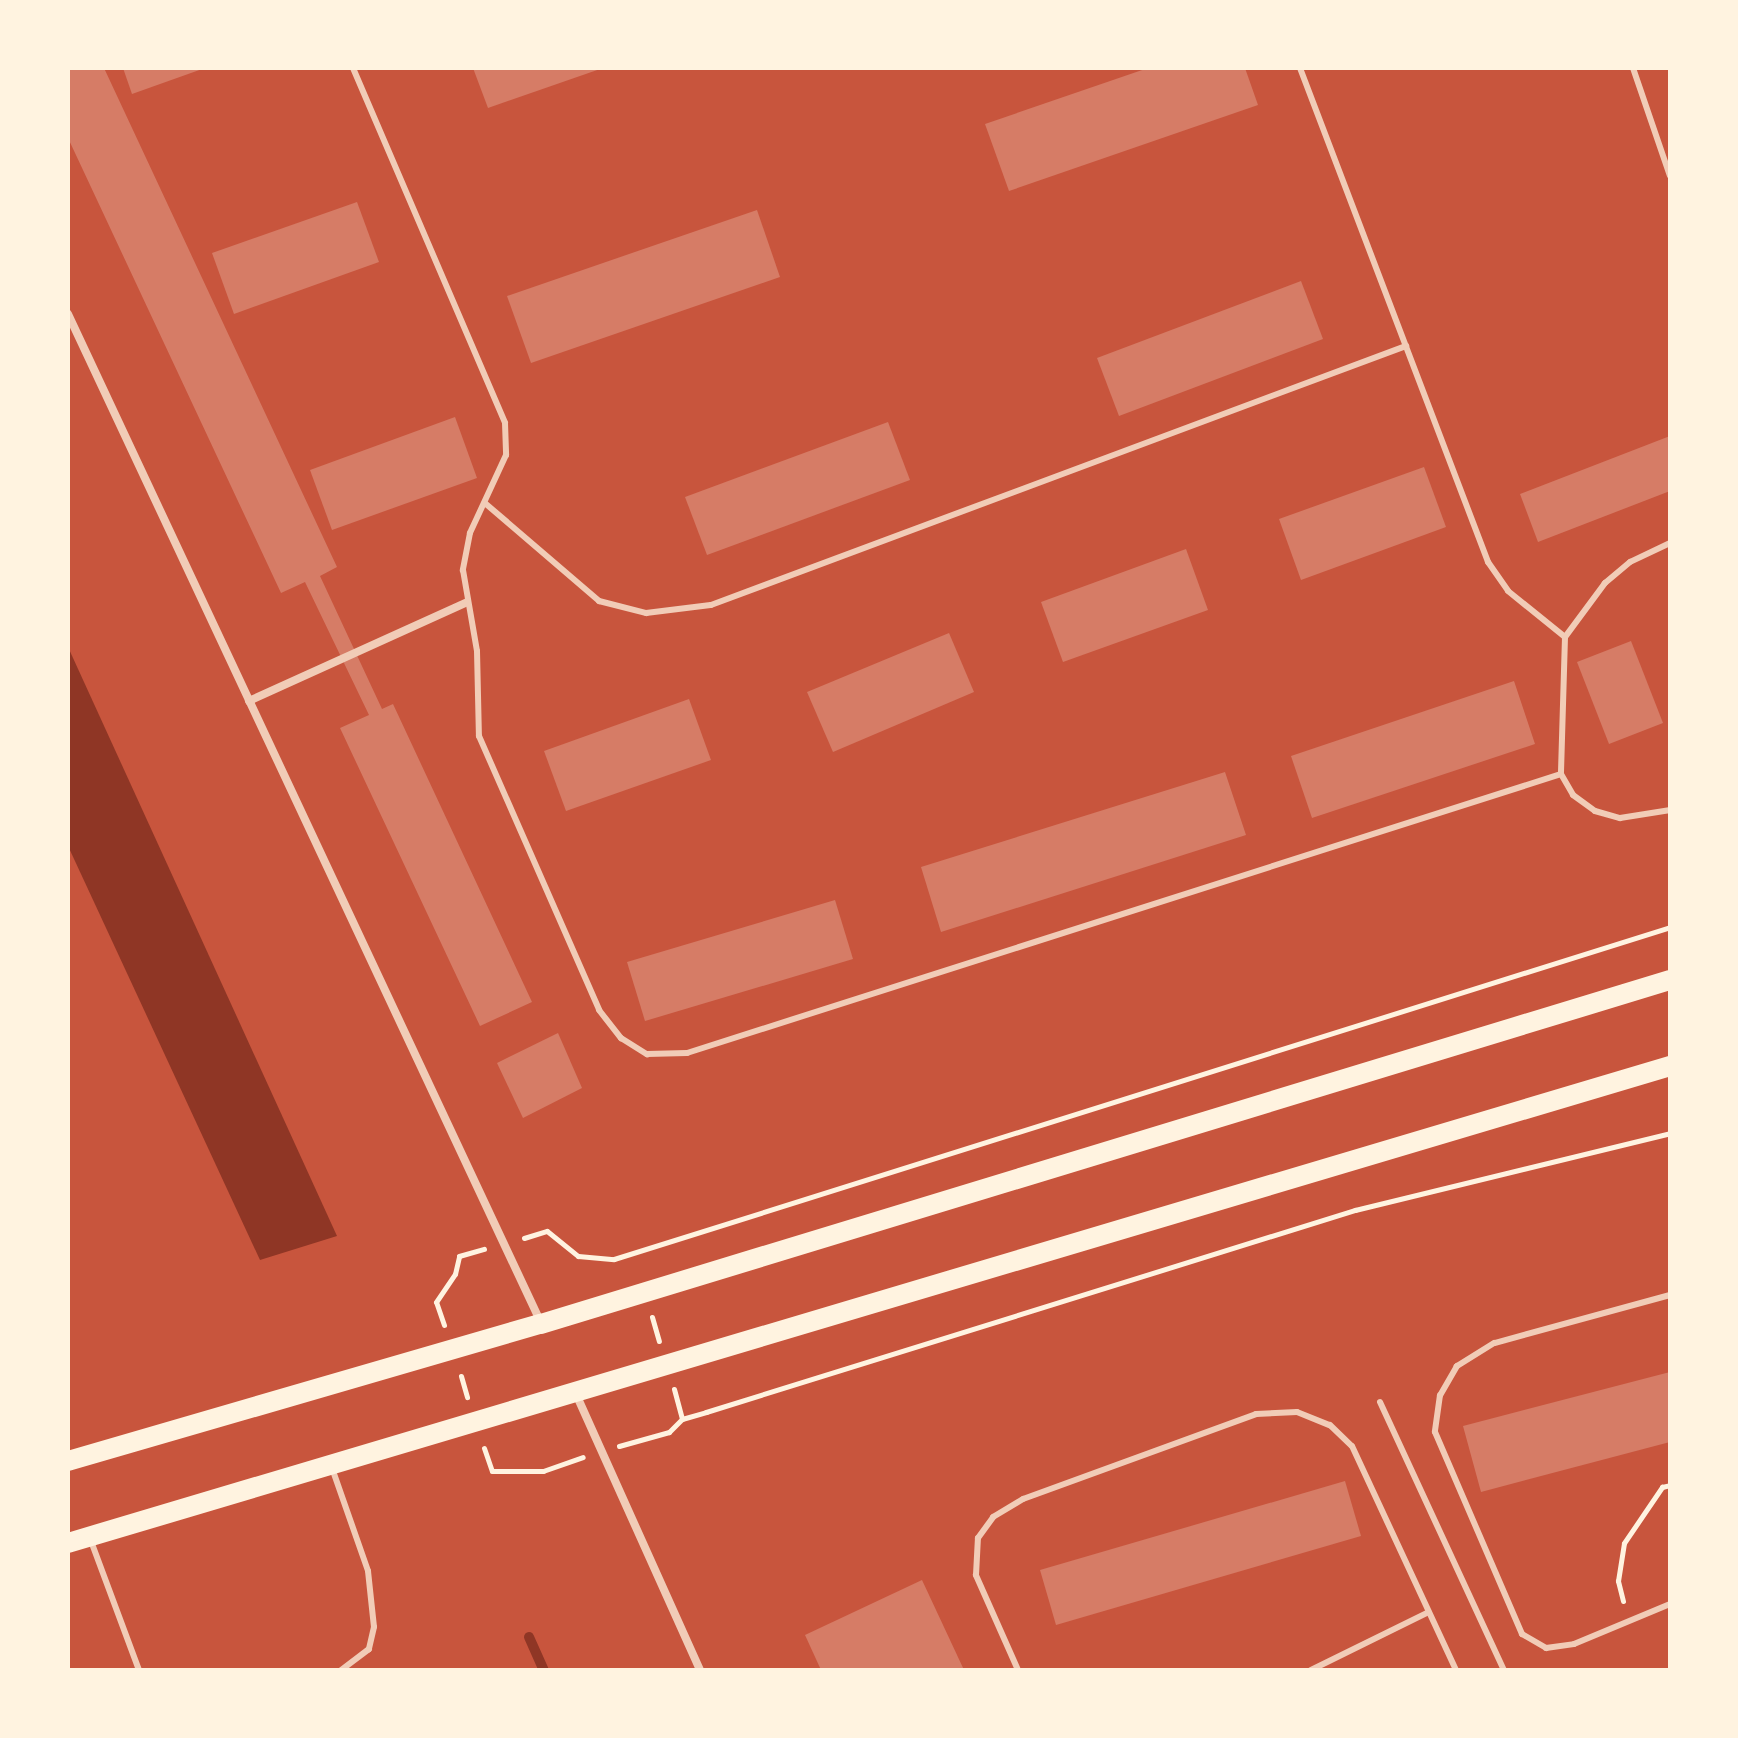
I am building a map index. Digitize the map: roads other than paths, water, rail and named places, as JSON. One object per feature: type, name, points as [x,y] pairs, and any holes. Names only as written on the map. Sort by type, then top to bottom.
[{"type":"main road","points":[[68,1461],[541,1324],[1670,980]]},
{"type":"main road","points":[[68,1543],[332,1468],[1670,1066]]},
{"type":"street","points":[[68,314],[541,1324]]},
{"type":"street","points":[[249,701],[467,602]]},
{"type":"street","points":[[575,1394],[700,1670]]},
{"type":"lane","points":[[353,68],[505,423],[506,455],[470,533],[463,570],[477,651],[479,736],[599,1010],[621,1038],[647,1054],[687,1053],[1561,774]]},
{"type":"lane","points":[[1300,68],[1488,562],[1508,591],[1565,637]]},
{"type":"lane","points":[[1633,68],[1670,176]]},
{"type":"lane","points":[[486,504],[599,601],[646,613],[711,605],[1406,346]]},
{"type":"lane","points":[[1670,543],[1630,562],[1605,583],[1565,637],[1561,774],[1573,795],[1595,811],[1620,818],[1670,810]]},
{"type":"lane","points":[[1670,1295],[1494,1343],[1457,1366],[1440,1395],[1435,1432],[1522,1634],[1546,1648],[1574,1644],[1670,1604]]},
{"type":"lane","points":[[1380,1402],[1504,1670]]},
{"type":"lane","points":[[1018,1670],[976,1575],[978,1538],[993,1517],[1023,1499],[1256,1414],[1297,1412],[1330,1425],[1352,1446],[1456,1670]]},
{"type":"lane","points":[[332,1468],[368,1571],[374,1627],[369,1649],[341,1670]]},
{"type":"lane","points":[[90,1537],[139,1670]]},
{"type":"lane","points":[[1311,1670],[1429,1612]]},
{"type":"waterway","points":[[529,1637],[544,1670]]}]
